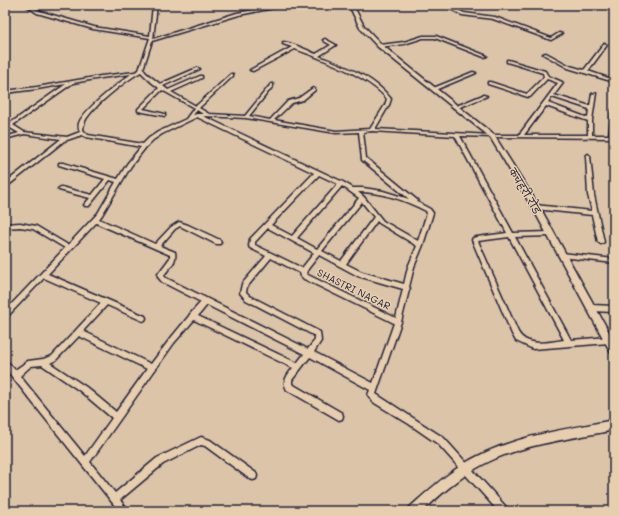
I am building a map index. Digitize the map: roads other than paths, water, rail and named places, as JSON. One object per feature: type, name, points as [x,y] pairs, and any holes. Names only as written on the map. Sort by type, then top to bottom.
[{"type":"main road","name":"कचहरी रोड","points":[[351,5],[362,27],[380,46],[492,136],[535,207],[611,341],[614,350]]},
{"type":"main road","points":[[414,511],[467,468],[494,455],[522,445],[614,425]]},
{"type":"street","points":[[27,5],[38,12],[87,26],[151,39],[238,14],[287,5]]},
{"type":"street","points":[[144,146],[86,136],[82,133],[81,126],[85,118],[118,86],[141,68],[151,39],[155,5]]},
{"type":"street","points":[[445,5],[463,14],[494,18],[551,39],[560,34]]},
{"type":"street","points":[[380,46],[404,43],[424,37],[435,37],[485,56]]},
{"type":"street","points":[[316,56],[334,45],[326,40]]},
{"type":"street","points":[[284,42],[375,84],[387,95],[387,104],[372,130]]},
{"type":"street","points":[[586,72],[605,45]]},
{"type":"street","points":[[252,70],[295,47]]},
{"type":"street","points":[[545,54],[569,67],[614,81]]},
{"type":"street","points":[[508,61],[544,72],[546,78]]},
{"type":"street","points":[[141,68],[143,73],[160,86],[207,114]]},
{"type":"street","points":[[163,115],[140,110],[160,86],[198,69]]},
{"type":"street","points":[[5,92],[34,89],[101,76],[135,73]]},
{"type":"street","points":[[434,89],[474,73]]},
{"type":"street","points":[[187,119],[196,108],[232,75]]},
{"type":"street","points":[[169,91],[201,77]]},
{"type":"street","points":[[489,83],[528,96],[546,78]]},
{"type":"street","points":[[521,136],[561,84],[546,78]]},
{"type":"street","points":[[67,138],[24,133],[7,124],[74,81]]},
{"type":"street","points":[[246,117],[272,85]]},
{"type":"street","points":[[271,120],[290,102],[301,100],[313,89]]},
{"type":"street","points":[[590,136],[591,108],[594,94]]},
{"type":"street","points":[[456,107],[485,96]]},
{"type":"street","points":[[552,96],[591,108]]},
{"type":"street","points":[[545,104],[590,120]]},
{"type":"street","points":[[5,315],[95,220],[129,165],[151,138],[197,115],[207,114],[271,120],[325,131],[372,130],[492,136],[612,137],[614,110]]},
{"type":"street","points":[[197,115],[354,190],[377,217],[387,226],[420,245]]},
{"type":"street","points":[[361,131],[366,162],[419,205]]},
{"type":"street","points":[[5,138],[24,133]]},
{"type":"street","points":[[5,186],[57,143],[82,133]]},
{"type":"street","points":[[457,134],[569,343]]},
{"type":"street","points":[[588,156],[591,195],[601,242]]},
{"type":"street","points":[[61,164],[119,181]]},
{"type":"street","points":[[303,271],[252,246],[251,244],[252,241],[318,172]]},
{"type":"street","points":[[87,205],[109,178]]},
{"type":"street","points":[[293,239],[341,183]]},
{"type":"street","points":[[61,189],[94,197]]},
{"type":"street","points":[[354,190],[373,191],[407,200],[428,210],[430,213],[413,262],[398,322],[372,392],[374,397],[433,435],[467,468],[486,492],[504,511]]},
{"type":"street","name":"SHASTRI NAGAR","points":[[362,198],[303,271],[306,277],[398,322]]},
{"type":"street","points":[[535,207],[595,214]]},
{"type":"street","points":[[342,265],[377,217]]},
{"type":"street","points":[[95,220],[170,252],[174,256],[163,271],[161,277],[374,388]]},
{"type":"street","points":[[156,246],[173,228],[180,224],[218,242]]},
{"type":"street","points":[[5,226],[20,225],[34,227],[69,248]]},
{"type":"street","points":[[267,225],[366,277],[407,288]]},
{"type":"street","points":[[550,234],[510,235],[475,240],[515,334],[518,339],[533,346],[611,341]]},
{"type":"street","points":[[270,255],[244,286],[243,293],[248,298],[318,334],[318,341],[289,379],[288,385],[290,388],[339,416]]},
{"type":"street","points":[[562,255],[614,261]]},
{"type":"street","points":[[44,275],[143,318]]},
{"type":"street","points":[[85,462],[152,368],[192,316],[206,301]]},
{"type":"street","points":[[15,375],[30,363],[43,362],[54,358],[106,302]]},
{"type":"street","points":[[591,308],[614,309]]},
{"type":"street","points":[[192,316],[298,367]]},
{"type":"street","points":[[78,332],[152,368]]},
{"type":"street","points":[[43,362],[83,389],[117,418]]},
{"type":"street","points":[[5,363],[124,511]]},
{"type":"street","points":[[115,499],[160,462],[201,441],[207,443],[253,476]]}]
